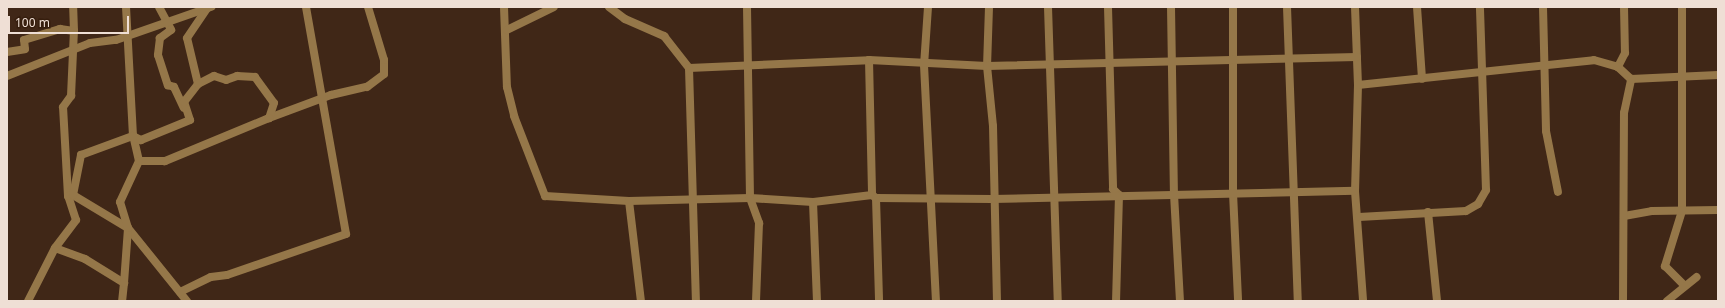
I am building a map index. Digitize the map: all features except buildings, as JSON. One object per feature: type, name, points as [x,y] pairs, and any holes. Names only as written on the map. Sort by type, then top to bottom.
[{"type":"street","points":[[28,301],[55,248],[76,220],[71,195],[63,107],[71,96],[74,31],[73,7]]},
{"type":"street","points":[[122,301],[128,228],[120,202],[139,161],[133,136],[126,7]]},
{"type":"street","points":[[159,7],[172,30],[160,38],[158,55],[168,85],[174,88],[190,120]]},
{"type":"street","points":[[180,292],[211,277],[227,275],[346,234],[320,99],[306,7]]},
{"type":"street","points":[[139,161],[165,161],[269,118],[320,99],[367,87],[384,74],[384,60],[368,7]]},
{"type":"street","points":[[504,7],[507,30],[507,87],[514,116],[545,196],[629,201],[750,198],[814,202],[874,197],[992,199],[1054,196],[1355,191]]},
{"type":"street","points":[[507,30],[554,7]]},
{"type":"street","points":[[609,7],[626,19],[664,36],[689,68],[696,301]]},
{"type":"street","points":[[747,7],[750,198],[760,223],[756,301]]},
{"type":"street","points":[[928,7],[924,65],[932,199],[930,234],[936,301]]},
{"type":"street","points":[[989,7],[987,66],[993,126],[992,199],[997,301]]},
{"type":"street","points":[[1048,7],[1058,301]]},
{"type":"street","points":[[1108,7],[1109,62],[1112,74],[1113,189],[1119,195],[1116,301]]},
{"type":"street","points":[[1171,7],[1174,194],[1180,301]]},
{"type":"street","points":[[1233,7],[1233,193],[1238,301]]},
{"type":"street","points":[[1286,7],[1291,58],[1298,301]]},
{"type":"street","points":[[1355,7],[1358,85],[1355,191],[1359,218],[1363,301]]},
{"type":"street","points":[[1417,7],[1422,79]]},
{"type":"street","points":[[1359,218],[1428,212],[1466,211],[1478,204],[1486,190],[1480,7]]},
{"type":"street","points":[[1543,7],[1546,131],[1558,192]]},
{"type":"street","points":[[1618,66],[1625,53],[1624,7]]},
{"type":"street","points":[[1682,7],[1682,211],[1665,266],[1685,286]]},
{"type":"street","points":[[7,76],[72,51],[208,8]]},
{"type":"street","points":[[198,84],[187,38],[208,8]]},
{"type":"street","points":[[7,52],[25,49],[24,40],[60,30],[74,31]]},
{"type":"street","points":[[689,68],[869,60],[924,65],[987,66],[1109,62],[1171,63],[1357,57]]},
{"type":"street","points":[[869,60],[879,301]]},
{"type":"street","points":[[1358,85],[1483,74],[1544,65],[1594,60],[1618,66],[1632,79],[1718,75]]},
{"type":"street","points":[[190,120],[184,102],[198,84],[214,76],[226,80],[237,76],[255,77],[274,103],[269,118]]},
{"type":"street","points":[[1623,301],[1624,113],[1632,79]]},
{"type":"street","points":[[71,195],[81,155],[133,136],[141,140],[190,120]]},
{"type":"street","points":[[71,195],[128,228],[187,301]]},
{"type":"street","points":[[629,201],[641,301]]},
{"type":"street","points":[[814,202],[817,301]]},
{"type":"street","points":[[1624,216],[1682,211],[1718,210]]},
{"type":"street","points":[[1428,212],[1437,301]]},
{"type":"street","points":[[55,248],[85,259],[124,283]]},
{"type":"street","points":[[1667,301],[1697,277]]}]
